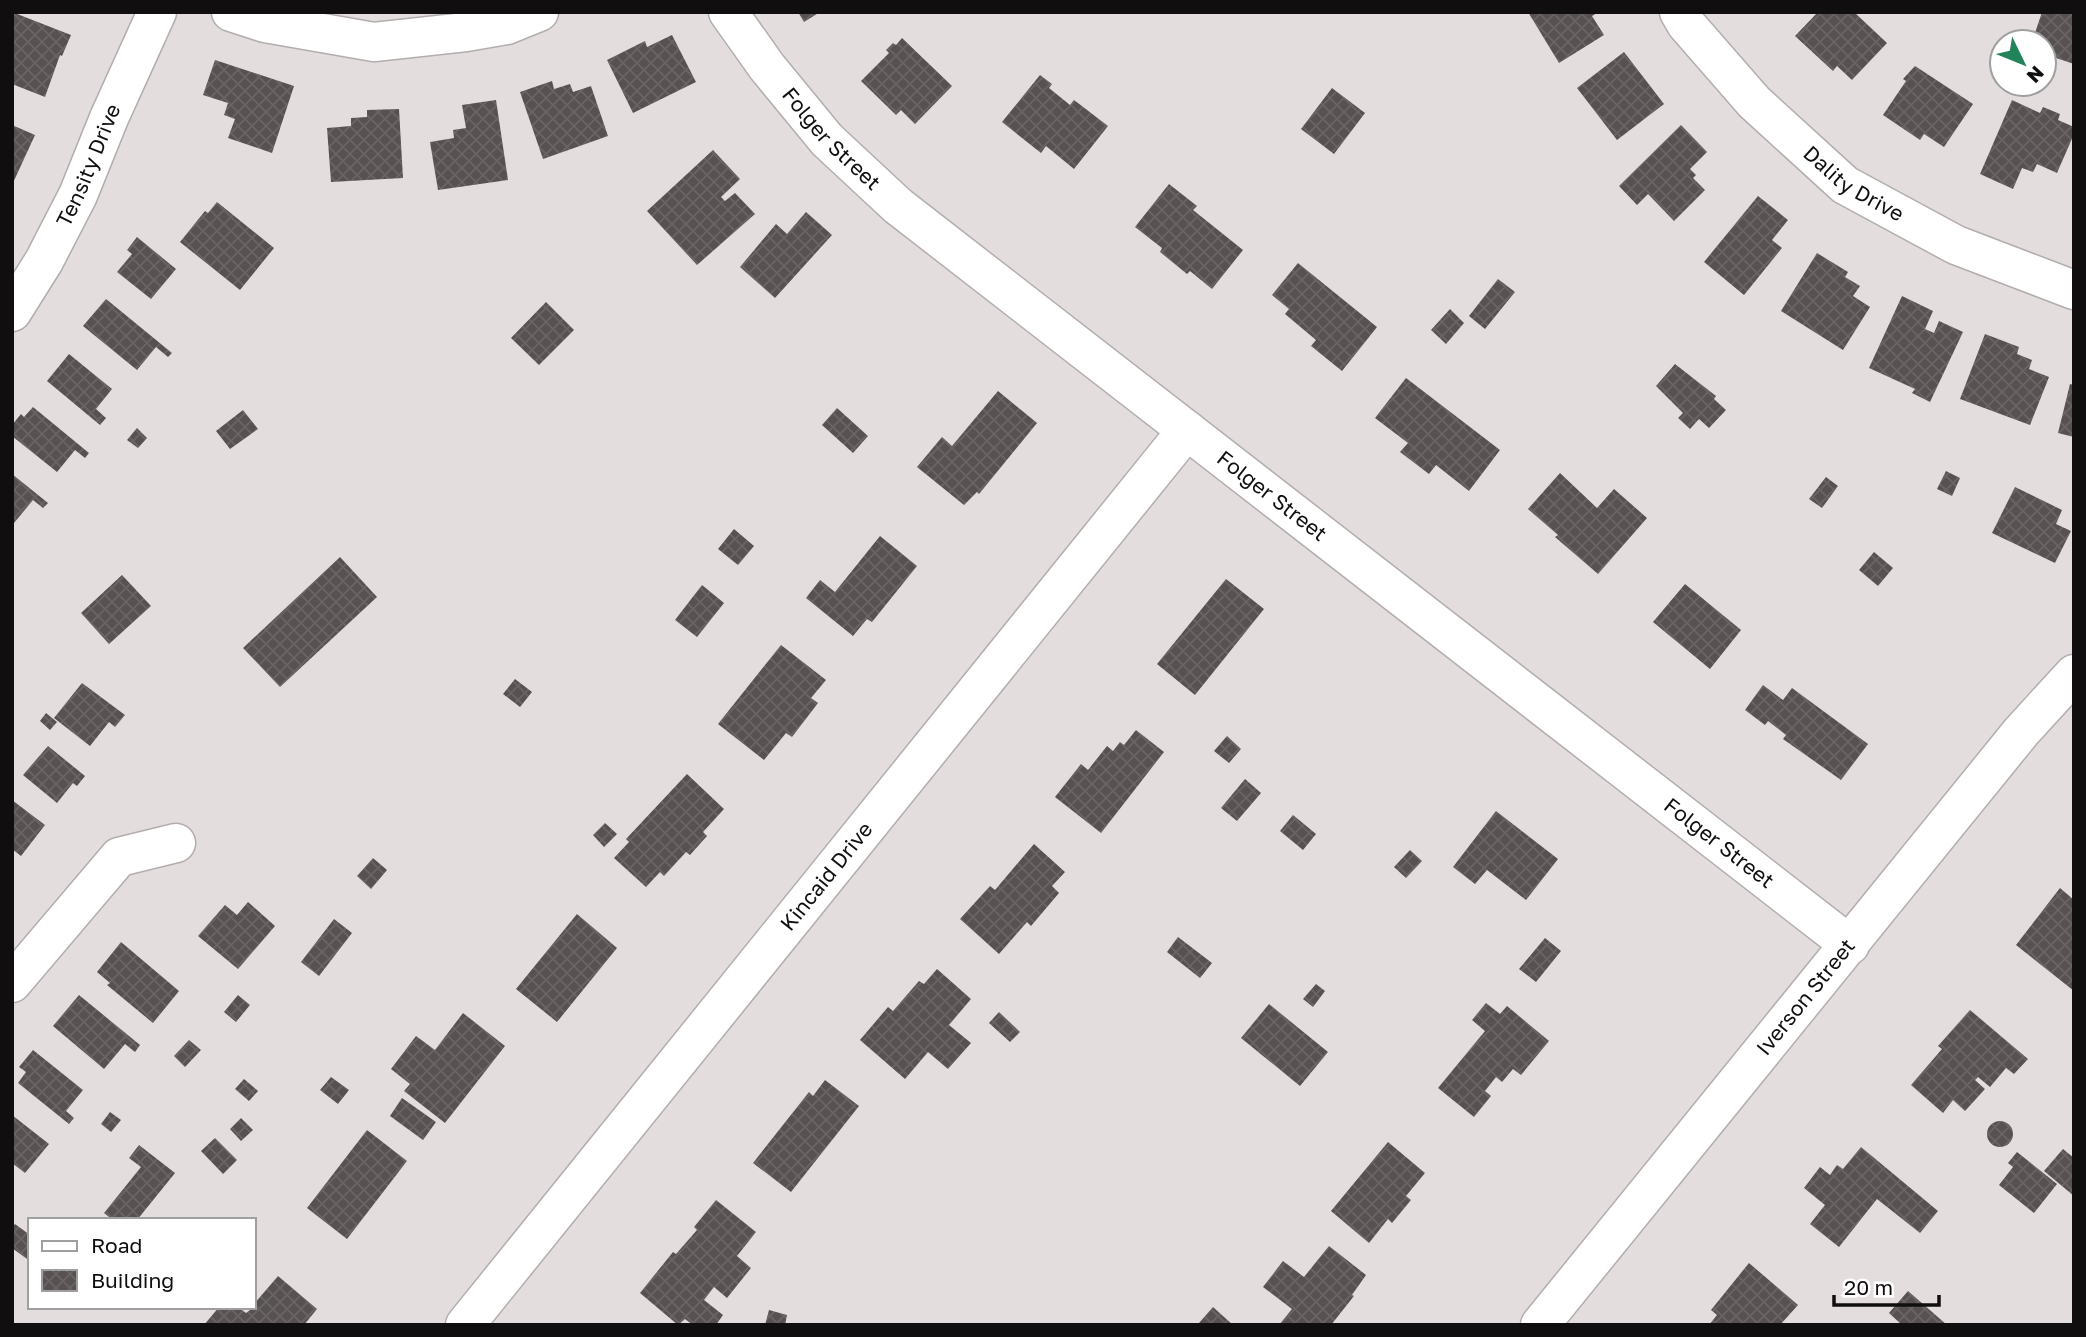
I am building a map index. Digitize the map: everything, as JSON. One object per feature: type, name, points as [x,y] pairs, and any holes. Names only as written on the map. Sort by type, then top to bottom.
[{"type":"street","name":"Tensity Drive","points":[[12,312],[44,261],[78,195],[157,12]]},
{"type":"street","points":[[231,12],[265,23],[374,43],[507,25],[539,12]]},
{"type":"street","name":"Folger Street","points":[[728,12],[767,67],[827,140],[898,206],[1850,945]]},
{"type":"street","name":"Dality Drive","points":[[1679,12],[1686,24],[1754,102],[1845,185],[1956,245],[2074,290]]},
{"type":"street","name":"Kincaid Drive","points":[[465,1325],[1187,430]]},
{"type":"street","name":"Iverson Street","points":[[1540,1325],[2021,732],[2074,674]]},
{"type":"street","points":[[12,983],[119,857],[176,842]]},
{"type":"building","points":[[12,12],[71,35],[62,56],[60,55],[45,97],[12,84]]},
{"type":"building","points":[[798,12],[820,12],[804,22]]},
{"type":"building","points":[[1528,12],[1599,12],[1592,16],[1604,35],[1559,63]]},
{"type":"building","points":[[1818,12],[1854,12],[1887,43],[1852,80],[1837,66],[1833,71],[1795,36]]},
{"type":"building","points":[[2042,12],[2074,12],[2074,64],[2058,59],[2058,28],[2037,28]]},
{"type":"building","points":[[672,35],[696,82],[633,113],[607,60],[645,41],[647,47]]},
{"type":"building","points":[[902,38],[952,86],[915,124],[901,110],[896,115],[861,81],[889,53],[886,50]]},
{"type":"building","points":[[1624,52],[1664,104],[1617,140],[1577,88]]},
{"type":"building","points":[[215,60],[294,86],[272,153],[228,138],[235,119],[224,115],[228,103],[203,95]]},
{"type":"building","points":[[1915,66],[1973,104],[1944,147],[1924,134],[1920,140],[1883,115],[1906,81],[1903,79]]},
{"type":"building","points":[[1040,75],[1052,84],[1049,88],[1070,105],[1074,100],[1108,126],[1074,169],[1046,146],[1041,153],[1002,122]]},
{"type":"building","points":[[552,81],[554,89],[570,84],[573,92],[591,86],[608,136],[543,159],[520,92]]},
{"type":"building","points":[[1332,88],[1365,113],[1334,154],[1301,129]]},
{"type":"building","points":[[496,100],[508,180],[438,190],[430,142],[454,138],[453,130],[466,128],[462,105]]},
{"type":"building","points":[[2012,100],[2040,113],[2043,107],[2060,114],[2058,120],[2074,127],[2074,134],[2057,173],[2037,164],[2033,172],[2022,168],[2013,189],[1980,174]]},
{"type":"building","points":[[399,109],[403,178],[331,182],[327,128],[351,126],[351,118],[367,117],[367,110]]},
{"type":"building","points":[[12,125],[35,135],[12,185]]},
{"type":"building","points":[[1681,125],[1707,152],[1690,169],[1696,175],[1693,178],[1705,190],[1674,221],[1648,194],[1637,205],[1619,186]]},
{"type":"building","points":[[713,150],[740,179],[721,197],[725,201],[735,193],[755,214],[697,265],[647,211]]},
{"type":"building","points":[[1169,184],[1197,206],[1193,210],[1243,250],[1212,289],[1190,271],[1187,274],[1160,252],[1162,248],[1135,227]]},
{"type":"building","points":[[1758,196],[1788,220],[1772,240],[1782,248],[1744,295],[1704,262]]},
{"type":"building","points":[[217,202],[274,248],[240,290],[180,242],[205,211],[208,213]]},
{"type":"building","points":[[806,212],[832,235],[775,298],[740,267],[776,224],[787,234]]},
{"type":"building","points":[[137,237],[176,269],[151,299],[117,272],[132,254],[127,250]]},
{"type":"building","points":[[1817,253],[1848,272],[1845,277],[1860,286],[1853,296],[1870,307],[1843,350],[1781,311]]},
{"type":"building","points":[[1298,263],[1377,327],[1342,371],[1311,346],[1316,340],[1285,314],[1289,309],[1272,295]]},
{"type":"building","points":[[1498,279],[1515,292],[1485,329],[1469,316]]},
{"type":"building","points":[[1902,296],[1933,311],[1925,329],[1934,333],[1939,321],[1963,332],[1930,402],[1912,393],[1915,389],[1869,368]]},
{"type":"building","points":[[106,299],[172,353],[168,357],[156,347],[137,370],[83,326]]},
{"type":"building","points":[[546,302],[574,330],[539,365],[511,338]]},
{"type":"building","points":[[1450,309],[1464,323],[1446,344],[1431,330]]},
{"type":"building","points":[[1985,334],[2019,347],[2017,354],[2032,360],[2029,369],[2049,377],[2030,425],[1960,399]]},
{"type":"building","points":[[69,354],[112,389],[96,409],[106,418],[100,425],[47,381]]},
{"type":"building","points":[[1675,364],[1716,396],[1714,399],[1726,410],[1709,428],[1699,419],[1690,429],[1678,418],[1683,413],[1656,386]]},
{"type":"building","points":[[1406,378],[1500,450],[1469,491],[1436,465],[1429,474],[1400,452],[1408,443],[1375,418]]},
{"type":"building","points":[[2070,384],[2074,385],[2074,437],[2058,433]]},
{"type":"building","points":[[998,391],[1037,423],[979,494],[977,492],[964,505],[917,467],[942,437],[952,446]]},
{"type":"building","points":[[33,407],[89,453],[85,458],[75,450],[57,472],[12,436],[12,425],[21,414],[24,417]]},
{"type":"building","points":[[837,408],[868,436],[853,453],[822,425]]},
{"type":"building","points":[[243,410],[258,429],[230,449],[216,431]]},
{"type":"building","points":[[137,428],[147,438],[138,448],[127,440]]},
{"type":"building","points":[[1946,471],[1960,478],[1952,496],[1937,489]]},
{"type":"building","points":[[1560,473],[1597,508],[1614,489],[1647,518],[1598,574],[1555,537],[1558,535],[1528,509]]},
{"type":"building","points":[[12,474],[48,503],[43,508],[33,500],[14,523],[12,521]]},
{"type":"building","points":[[1826,477],[1838,486],[1822,508],[1809,499]]},
{"type":"building","points":[[2015,487],[2062,510],[2056,524],[2071,531],[2055,563],[1992,533]]},
{"type":"building","points":[[734,529],[754,546],[738,565],[718,549]]},
{"type":"building","points":[[880,536],[917,566],[872,622],[867,619],[853,636],[806,598],[820,580],[835,592]]},
{"type":"building","points":[[1874,552],[1893,568],[1878,586],[1859,570]]},
{"type":"building","points":[[340,557],[377,597],[280,687],[243,648]]},
{"type":"building","points":[[122,575],[151,606],[109,644],[81,613]]},
{"type":"building","points":[[1226,579],[1264,609],[1195,695],[1157,664]]},
{"type":"building","points":[[1685,584],[1741,630],[1710,669],[1653,622]]},
{"type":"building","points":[[702,585],[724,603],[697,637],[675,620]]},
{"type":"building","points":[[781,645],[826,680],[811,698],[818,703],[792,737],[786,733],[764,760],[718,724]]},
{"type":"building","points":[[515,679],[532,692],[520,707],[503,694]]},
{"type":"building","points":[[82,683],[125,715],[115,727],[109,722],[90,746],[54,718]]},
{"type":"building","points":[[1763,685],[1783,700],[1792,688],[1868,744],[1841,780],[1783,739],[1786,735],[1768,721],[1765,725],[1745,710]]},
{"type":"building","points":[[46,713],[57,722],[50,730],[40,721]]},
{"type":"building","points":[[1136,730],[1164,752],[1101,833],[1055,797],[1081,764],[1088,770],[1107,746],[1113,751],[1120,742],[1124,745]]},
{"type":"building","points":[[1227,736],[1241,749],[1229,763],[1214,751]]},
{"type":"building","points":[[48,746],[85,776],[77,786],[73,783],[57,803],[23,775]]},
{"type":"building","points":[[687,774],[724,809],[703,832],[707,836],[690,855],[686,852],[664,876],[660,872],[646,887],[614,858],[629,842],[626,839]]},
{"type":"building","points":[[1245,779],[1261,793],[1237,821],[1221,808]]},
{"type":"building","points":[[12,800],[45,825],[21,856],[12,849]]},
{"type":"building","points":[[1496,811],[1558,859],[1526,900],[1487,870],[1475,884],[1453,867]]},
{"type":"building","points":[[1293,815],[1316,834],[1303,850],[1280,831]]},
{"type":"building","points":[[605,823],[617,834],[604,847],[593,835]]},
{"type":"building","points":[[1034,844],[1065,872],[1052,886],[1059,893],[1031,926],[1027,922],[999,954],[960,919],[990,886],[995,890]]},
{"type":"building","points":[[1410,850],[1422,861],[1406,878],[1394,867]]},
{"type":"building","points":[[373,858],[387,870],[371,889],[357,876]]},
{"type":"building","points":[[2060,888],[2074,900],[2074,991],[2016,945]]},
{"type":"building","points":[[248,902],[275,926],[238,969],[198,936],[225,905],[237,915]]},
{"type":"building","points":[[577,914],[617,948],[557,1022],[516,989]]},
{"type":"building","points":[[334,919],[352,933],[319,976],[301,962]]},
{"type":"building","points":[[1178,937],[1212,963],[1200,978],[1167,952]]},
{"type":"building","points":[[1545,938],[1561,951],[1536,982],[1519,969]]},
{"type":"building","points":[[121,942],[179,991],[153,1023],[107,985],[110,983],[97,972]]},
{"type":"building","points":[[937,969],[971,999],[949,1025],[971,1043],[948,1069],[928,1052],[905,1079],[860,1040],[888,1007],[893,1011],[919,981],[924,984]]},
{"type":"building","points":[[1316,984],[1325,991],[1313,1007],[1303,999]]},
{"type":"building","points":[[79,995],[140,1045],[135,1052],[125,1044],[104,1069],[53,1026]]},
{"type":"building","points":[[238,995],[250,1005],[236,1022],[224,1012]]},
{"type":"building","points":[[1486,1003],[1500,1014],[1507,1006],[1549,1041],[1521,1075],[1513,1069],[1502,1082],[1496,1077],[1485,1091],[1491,1096],[1474,1117],[1438,1088],[1485,1031],[1472,1020]]},
{"type":"building","points":[[1269,1004],[1328,1052],[1300,1086],[1241,1038]]},
{"type":"building","points":[[1970,1010],[2028,1059],[2014,1074],[2006,1068],[1990,1087],[1978,1077],[1975,1080],[1985,1089],[1965,1111],[1953,1100],[1943,1113],[1911,1085],[1942,1049],[1938,1046]]},
{"type":"building","points":[[999,1012],[1020,1032],[1010,1042],[989,1023]]},
{"type":"building","points":[[463,1013],[505,1046],[445,1123],[404,1091],[410,1084],[391,1069],[416,1036],[435,1050]]},
{"type":"building","points":[[189,1040],[201,1050],[185,1067],[174,1056]]},
{"type":"building","points":[[33,1050],[83,1090],[66,1111],[74,1118],[69,1124],[18,1083],[26,1072],[19,1067]]},
{"type":"building","points":[[331,1077],[349,1090],[338,1104],[320,1090]]},
{"type":"building","points":[[244,1079],[258,1091],[249,1101],[235,1089]]},
{"type":"building","points":[[825,1080],[859,1106],[791,1192],[753,1163],[809,1092],[813,1096]]},
{"type":"building","points":[[402,1098],[436,1122],[423,1140],[390,1116]]},
{"type":"building","points":[[110,1112],[121,1120],[111,1132],[101,1124]]},
{"type":"building","points":[[12,1115],[49,1144],[25,1173],[12,1163]]},
{"type":"building","points":[[241,1118],[253,1130],[241,1141],[230,1129]]},
{"type":"building","points":[[2000,1121],[2009,1125],[2013,1134],[2009,1143],[2000,1147],[1991,1143],[1987,1134],[1991,1125]]},
{"type":"building","points":[[367,1130],[407,1161],[347,1239],[307,1208]]},
{"type":"building","points":[[215,1138],[237,1160],[223,1174],[201,1151]]},
{"type":"building","points":[[1388,1142],[1425,1173],[1406,1196],[1411,1200],[1392,1223],[1388,1219],[1369,1243],[1331,1211]]},
{"type":"building","points":[[139,1145],[175,1173],[139,1218],[110,1218],[104,1213],[141,1167],[129,1158]]},
{"type":"building","points":[[1861,1147],[1938,1211],[1920,1233],[1877,1199],[1839,1247],[1810,1224],[1825,1205],[1804,1188],[1820,1167],[1830,1175],[1837,1165],[1843,1169]]},
{"type":"building","points":[[2063,1149],[2074,1158],[2074,1196],[2044,1171]]},
{"type":"building","points":[[2017,1152],[2057,1184],[2034,1213],[1999,1185],[2013,1167],[2008,1163]]},
{"type":"building","points":[[716,1200],[756,1232],[737,1256],[751,1268],[727,1298],[714,1287],[704,1300],[723,1315],[716,1325],[693,1325],[685,1319],[678,1325],[640,1293],[673,1252],[676,1254],[697,1230],[694,1227]]},
{"type":"building","points":[[15,1224],[28,1234],[27,1259],[12,1248],[12,1228]]},
{"type":"building","points":[[1329,1246],[1366,1275],[1352,1295],[1354,1296],[1331,1325],[1279,1325],[1292,1309],[1263,1287],[1283,1261],[1304,1277]]},
{"type":"building","points":[[1749,1263],[1798,1305],[1780,1325],[1709,1325],[1717,1315],[1711,1310]]},
{"type":"building","points":[[278,1276],[317,1309],[304,1325],[204,1325],[217,1309],[241,1309],[246,1313],[256,1309],[256,1302]]},
{"type":"building","points":[[1908,1291],[1947,1325],[1902,1325],[1889,1313]]},
{"type":"building","points":[[1213,1307],[1233,1325],[1201,1325],[1199,1323]]},
{"type":"building","points":[[769,1310],[787,1315],[785,1325],[765,1325]]}]
